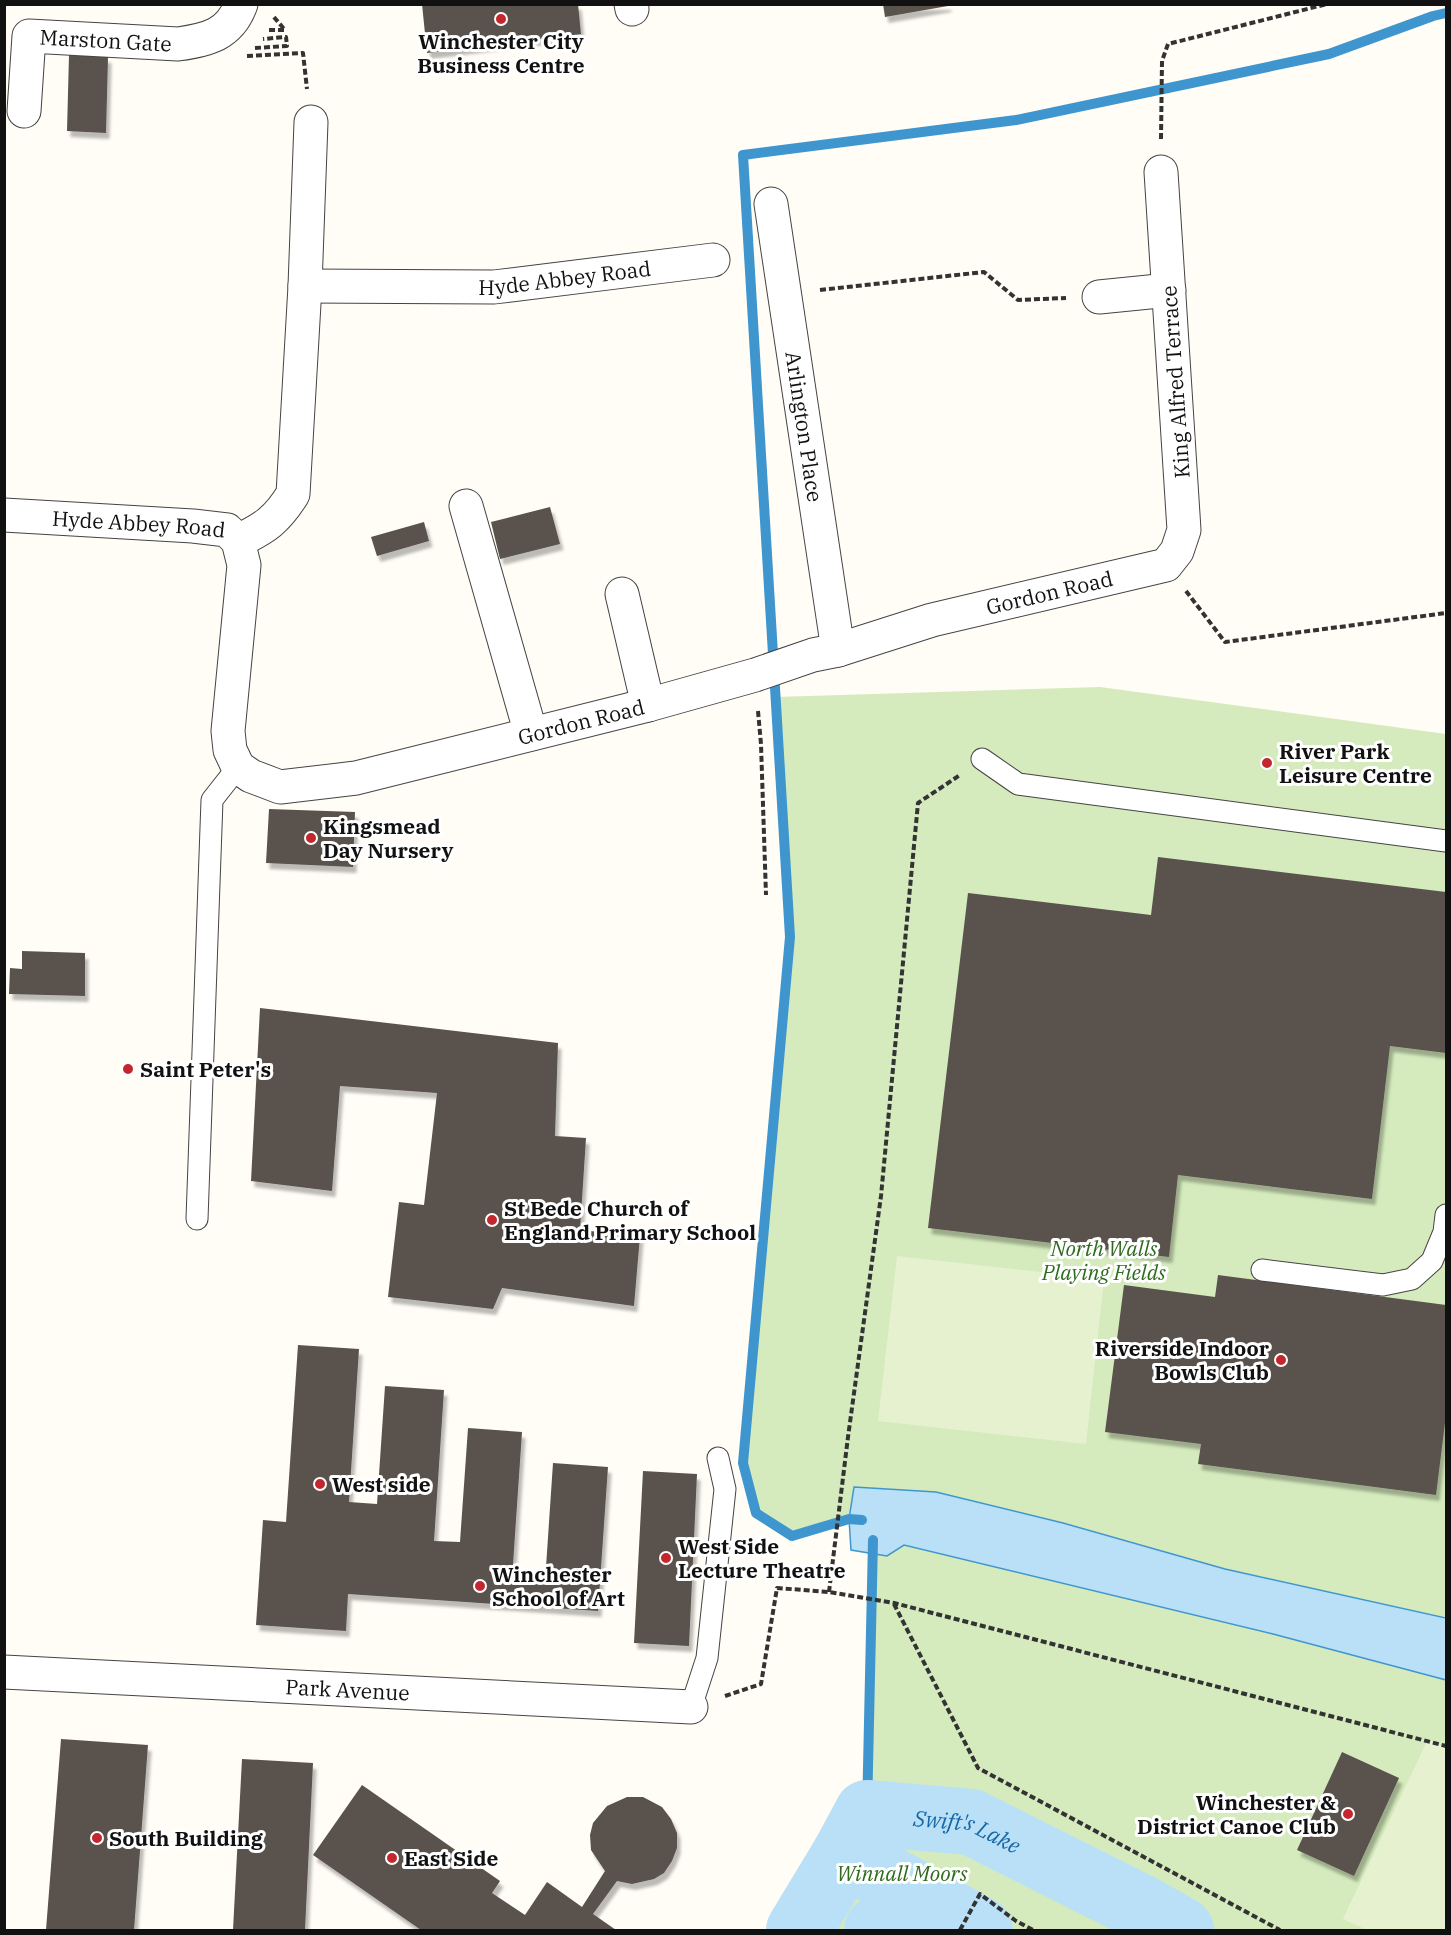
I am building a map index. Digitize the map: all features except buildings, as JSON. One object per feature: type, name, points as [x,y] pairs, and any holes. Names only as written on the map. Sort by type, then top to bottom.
[{"type":"street","name":"Marston Gate","points":[[24,111],[29,36],[178,44],[218,35],[234,21],[241,5]]},
{"type":"street","name":"Hyde Abbey Road","points":[[4,515],[215,527],[227,530],[238,541],[271,523],[281,513],[293,494],[312,122]]},
{"type":"street","name":"King Alfred Terrace","points":[[1155,567],[1177,551],[1184,530],[1161,172]]},
{"type":"street","name":"Arlington Place","points":[[771,204],[784,294],[826,653]]},
{"type":"street","name":"Hyde Abbey Road","points":[[305,286],[494,287],[713,260]]},
{"type":"street","points":[[1099,297],[1169,290]]},
{"type":"street","points":[[466,506],[531,734]]},
{"type":"street","points":[[238,541],[244,565],[228,731],[230,750],[238,767]]},
{"type":"street","name":"Gordon Road","points":[[238,767],[251,776],[280,787],[356,778],[648,705],[755,675],[932,620],[1155,567]]},
{"type":"street","points":[[622,594],[648,705]]},
{"type":"street","name":"Park Avenue","points":[[4,1672],[691,1707]]},
{"type":"lane","points":[[982,759],[1018,784],[1446,841]]},
{"type":"lane","points":[[197,1219],[212,800],[238,767]]},
{"type":"lane","points":[[1262,1270],[1383,1285],[1412,1279],[1432,1261],[1444,1232],[1446,1215]]},
{"type":"lane","points":[[691,1707],[707,1658],[725,1489],[718,1458]]},
{"type":"path","points":[[1161,119],[1162,61],[1168,44],[1327,4]]},
{"type":"path","points":[[241,5],[272,16],[285,30],[264,31]]},
{"type":"path","points":[[255,39],[286,37],[287,46],[244,48],[244,56],[303,53],[304,71]]},
{"type":"path","points":[[784,294],[984,273],[1018,300],[1099,297]]},
{"type":"path","points":[[1155,567],[1225,642],[1446,613]]},
{"type":"path","points":[[755,675],[761,744],[766,895]]},
{"type":"path","points":[[829,1592],[881,1196],[918,803],[982,759]]},
{"type":"path","points":[[761,1684],[777,1588],[829,1592],[894,1603],[1446,1746]]},
{"type":"path","points":[[894,1603],[978,1767],[1280,1930]]},
{"type":"path","points":[[960,1930],[980,1894],[1016,1921],[1033,1930]]},
{"type":"green space","name":"North Walls Playing Fields","points":[[1100,687],[1446,734],[1446,1930],[799,1930],[867,1813],[874,1522],[849,1519],[792,1536],[756,1513],[743,1463],[790,937],[776,697]]},
{"type":"green space","points":[[897,1256],[1104,1279],[1086,1444],[878,1421]]},
{"type":"green space","points":[[1428,1739],[1446,1748],[1446,1930],[1367,1930],[1343,1919]]},
{"type":"water","points":[[854,1487],[936,1492],[1063,1523],[1225,1569],[1446,1618],[1446,1680],[1273,1634],[904,1545],[887,1556],[851,1550],[849,1519]]},
{"type":"waterway","points":[[862,1520],[849,1519],[792,1536],[756,1513],[743,1463],[790,937],[743,155],[1016,120],[1329,54],[1446,13]]},
{"type":"waterway","points":[[867,1813],[873,1540]]},
{"type":"waterway","name":"Swift's Lake","points":[[799,1930],[867,1813],[971,1822],[1181,1930]]},
{"type":"waterway","points":[[845,1854],[980,1930]]},
{"type":"waterway","points":[[877,1930],[905,1913],[939,1906]]},
{"type":"place","name":"Winchester City Business Centre","points":[[501,19]]},
{"type":"place","name":"River Park Leisure Centre","points":[[1267,763]]},
{"type":"place","name":"Kingsmead Day Nursery","points":[[311,838]]},
{"type":"place","name":"Saint Peter's","points":[[128,1069]]},
{"type":"place","name":"St Bede Church of England Primary School","points":[[492,1220]]},
{"type":"place","name":"Riverside Indoor Bowls Club","points":[[1281,1360]]},
{"type":"place","name":"West side","points":[[320,1484]]},
{"type":"place","name":"West Side Lecture Theatre","points":[[666,1558]]},
{"type":"place","name":"Winchester School of Art","points":[[480,1586]]},
{"type":"place","name":"Winchester & District Canoe Club","points":[[1348,1814]]},
{"type":"place","name":"South Building","points":[[97,1838]]},
{"type":"place","name":"East Side","points":[[392,1858]]},
{"type":"park label","name":"Winnall Moors","points":[[902,1873]]}]
